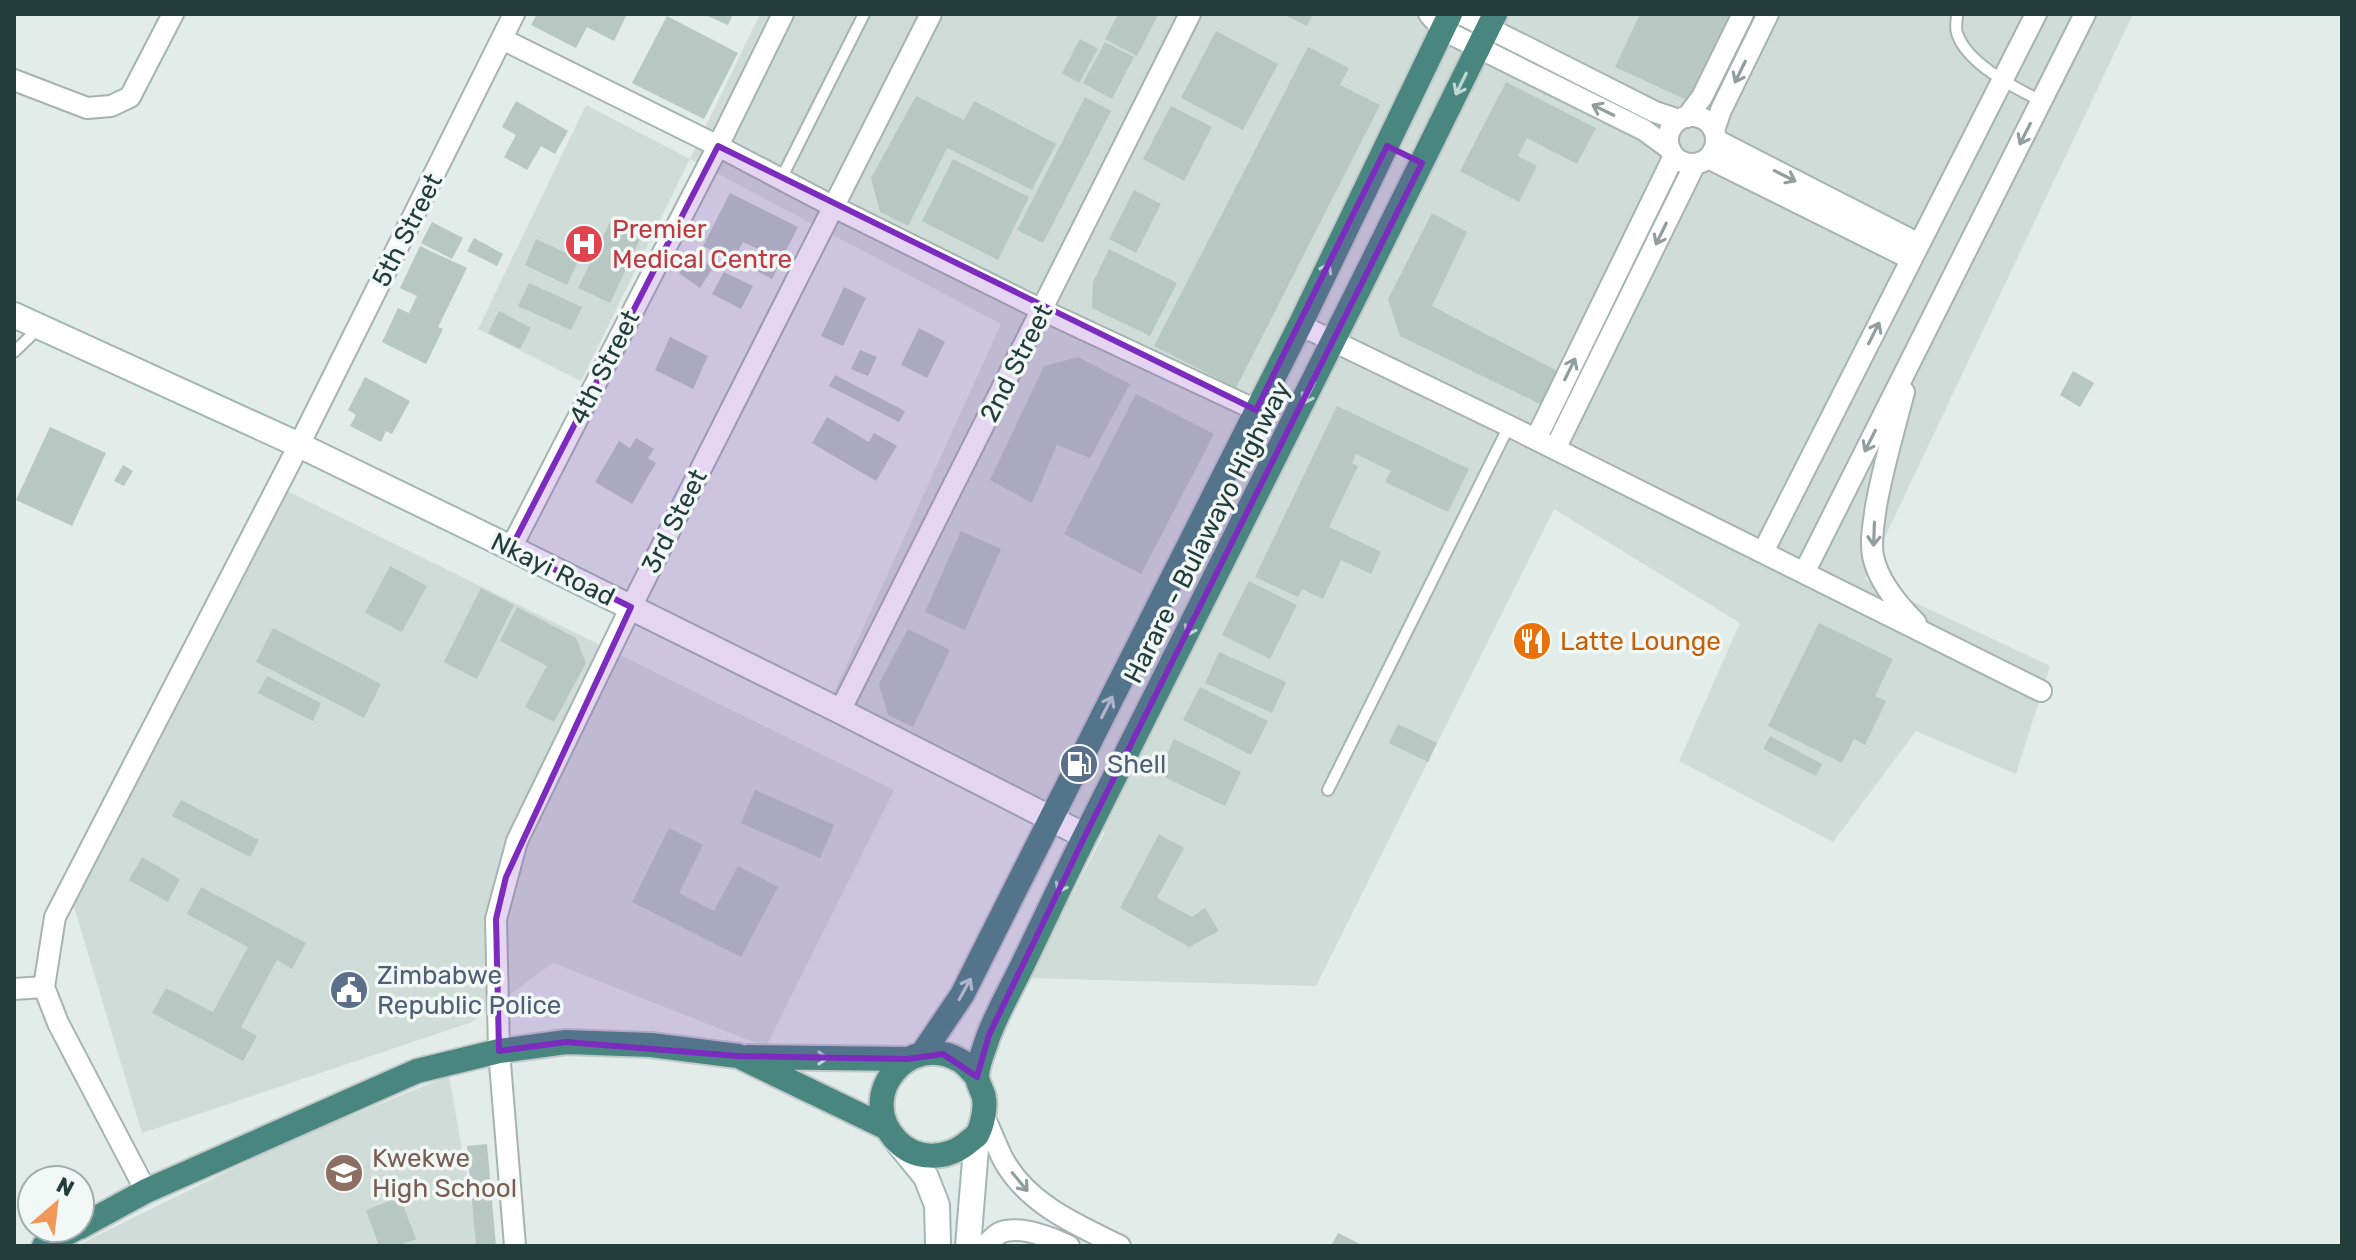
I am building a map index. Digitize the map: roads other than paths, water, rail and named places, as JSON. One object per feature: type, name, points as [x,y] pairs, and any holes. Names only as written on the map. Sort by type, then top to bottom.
[{"type":"highway","name":"Harare - Bulawayo Highway","points":[[893,1136],[881,1109],[883,1090],[892,1072],[914,1057],[962,995],[1300,325],[1446,18]]},
{"type":"highway","name":"Harare - Bulawayo Highway","points":[[980,1125],[984,1099],[977,1077],[989,1035],[1487,30]]},
{"type":"highway","points":[[1387,146],[1422,163]]},
{"type":"highway","points":[[1137,648],[1171,666]]},
{"type":"highway","points":[[1085,752],[1119,769]]},
{"type":"highway","points":[[96,1218],[146,1191],[417,1071],[499,1051],[566,1042],[651,1045],[738,1056],[914,1057],[943,1054],[962,1062],[977,1077]]},
{"type":"highway","points":[[738,1056],[893,1136],[917,1154],[937,1156],[957,1151],[980,1125]]},
{"type":"main road","name":"Nkayi Road","points":[[14,315],[299,445],[511,548],[1085,836]]},
{"type":"main road","points":[[968,1246],[980,1125]]},
{"type":"main road","points":[[893,1136],[926,1177],[937,1205],[938,1246]]},
{"type":"street","points":[[14,80],[87,108],[111,106],[130,97],[173,14]]},
{"type":"street","name":"5th Street","points":[[44,987],[55,917],[299,445],[514,14]]},
{"type":"street","name":"4th Street","points":[[511,548],[783,14]]},
{"type":"street","name":"3rd Steet","points":[[515,1246],[499,1051],[496,919],[517,841],[631,607],[931,14]]},
{"type":"street","name":"2nd Street","points":[[840,711],[1190,14]]},
{"type":"street","points":[[1536,439],[1672,152],[1669,133],[1702,97],[1743,14]]},
{"type":"street","points":[[1555,449],[1708,148],[1721,110],[1768,14]]},
{"type":"street","points":[[1763,552],[2036,14]]},
{"type":"street","points":[[1804,573],[2085,14]]},
{"type":"street","points":[[1446,18],[1487,30],[1655,112],[1703,119],[1708,148]]},
{"type":"street","points":[[1487,30],[1644,130],[1688,164],[1708,148]]},
{"type":"street","points":[[502,39],[1042,310],[1256,410]]},
{"type":"street","points":[[1708,148],[1915,251]]},
{"type":"street","points":[[1300,325],[2041,691]]},
{"type":"street","points":[[1916,350],[1882,472],[1873,526],[1873,556],[1882,579],[1900,608],[1929,635]]},
{"type":"street","points":[[14,989],[44,987],[58,1023],[146,1191]]},
{"type":"street","points":[[980,1125],[1031,1194],[1074,1223],[1120,1246]]},
{"type":"street","points":[[985,1246],[1006,1231],[1044,1236],[1069,1246]]},
{"type":"lane","points":[[781,179],[864,14]]},
{"type":"lane","points":[[1957,14],[1956,32],[1969,52],[2002,80],[2041,101]]},
{"type":"lane","points":[[14,352],[40,327]]},
{"type":"lane","points":[[1328,790],[1509,426]]},
{"type":"place","name":"Premier Medical Centre","points":[[584,244]]},
{"type":"place","name":"Latte Lounge","points":[[1532,641]]},
{"type":"place","name":"Shell","points":[[1079,764]]},
{"type":"place","name":"Zimbabwe Republic Police","points":[[349,990]]},
{"type":"place","name":"Kwekwe High School","points":[[344,1173]]}]
